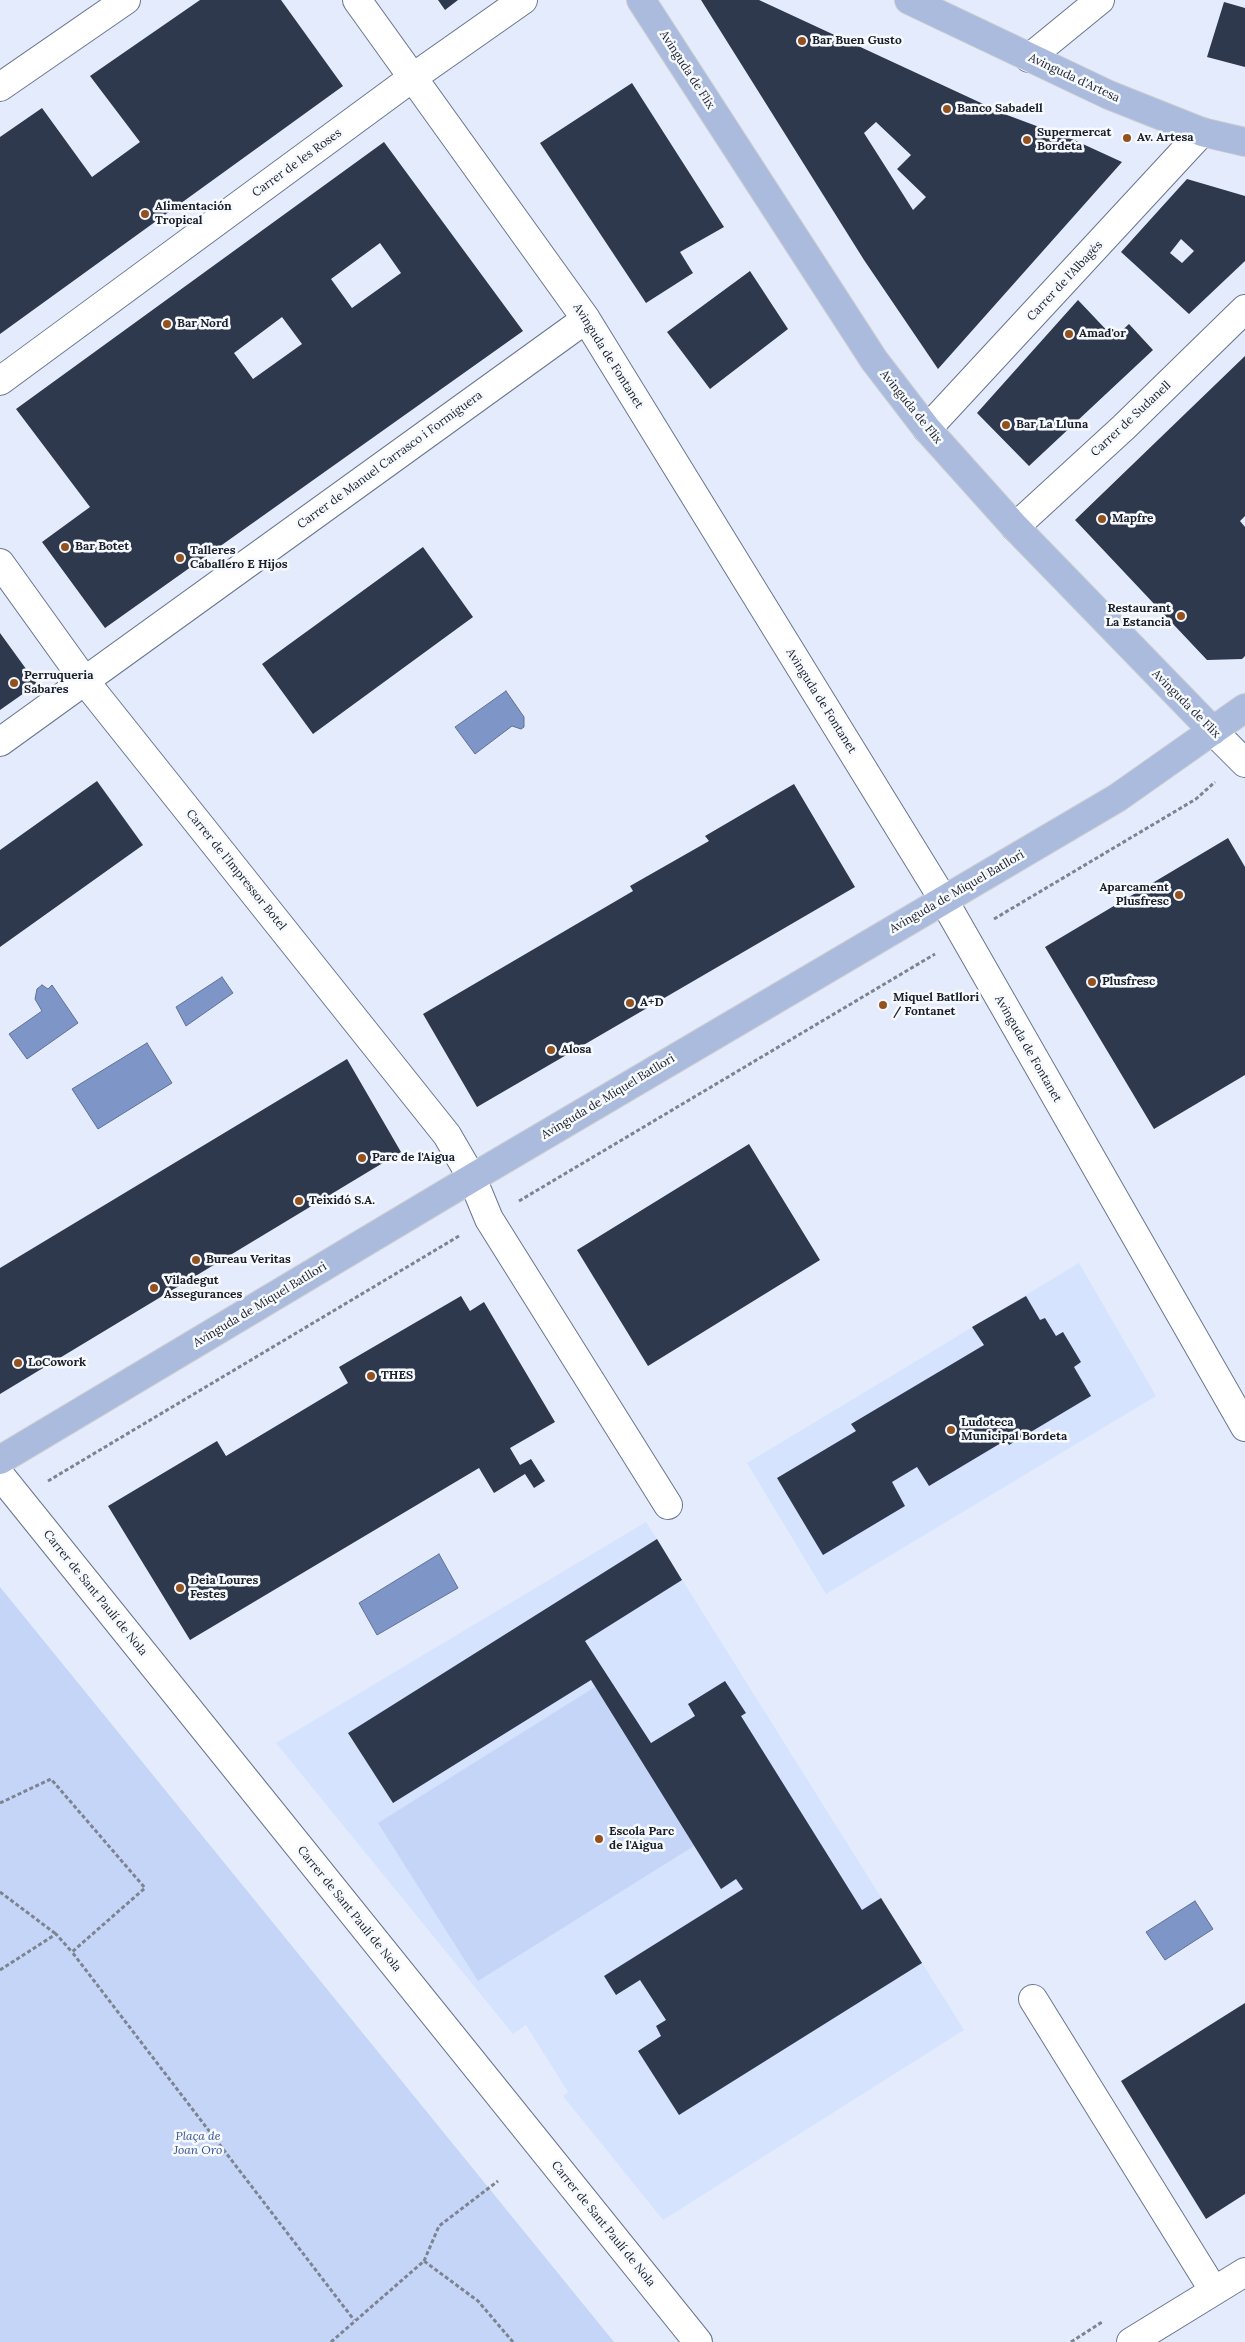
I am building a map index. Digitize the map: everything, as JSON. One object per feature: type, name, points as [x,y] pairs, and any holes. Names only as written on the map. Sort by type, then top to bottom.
[{"type":"main road","name":"Avinguda de Flix","points":[[641,0],[874,360],[927,429],[1015,527],[1213,730]]},
{"type":"main road","name":"Avinguda d'Artesa","points":[[909,0],[1109,96],[1202,132],[1245,142]]},
{"type":"main road","name":"Avinguda de Miquel Batllori","points":[[0,1460],[472,1178],[1117,798],[1245,708]]},
{"type":"street","points":[[0,86],[126,0]]},
{"type":"street","name":"Avinguda de Fontanet","points":[[357,0],[586,319],[943,899],[1245,1427]]},
{"type":"street","name":"Carrer de les Roses","points":[[0,381],[412,78],[524,0]]},
{"type":"street","points":[[1030,58],[1100,0]]},
{"type":"street","name":"Carrer de l'Albagés","points":[[927,429],[1202,132]]},
{"type":"street","name":"Carrer de Sudanell","points":[[1015,527],[1124,427],[1245,310]]},
{"type":"street","name":"Carrer de Manuel Carrasco i Formiguera","points":[[0,742],[586,319]]},
{"type":"street","name":"Carrer de l'Impressor Botel","points":[[0,562],[84,680],[447,1135],[472,1178],[489,1219],[668,1505]]},
{"type":"street","name":"Avinguda de Flix","points":[[1213,730],[1243,761]]},
{"type":"street","name":"Carrer de Sant Paulí de Nola","points":[[0,1475],[698,2342]]},
{"type":"street","points":[[1032,2000],[1214,2291]]},
{"type":"street","points":[[1131,2342],[1245,2272]]},
{"type":"path","points":[[18,1498],[1196,799],[1243,761]]},
{"type":"path","points":[[0,1803],[51,1779],[145,1888],[72,1952]]},
{"type":"path","points":[[0,1892],[56,1934],[72,1952],[354,2320]]},
{"type":"path","points":[[0,1970],[56,1934]]},
{"type":"path","points":[[331,2342],[354,2320],[424,2262],[439,2226],[498,2181]]},
{"type":"path","points":[[424,2262],[478,2301],[512,2342]]},
{"type":"shaded area","points":[[506,691],[524,717],[524,727],[521,729],[512,726],[475,754],[455,727]]},
{"type":"shaded area","points":[[222,977],[233,993],[186,1026],[176,1007]]},
{"type":"shaded area","points":[[42,985],[48,989],[52,985],[78,1023],[27,1059],[9,1034],[42,1011],[35,999],[37,989]]},
{"type":"shaded area","points":[[147,1043],[172,1083],[98,1129],[72,1089]]},
{"type":"shaded area","name":"Ludoteca Municipal Bordeta","points":[[1079,1263],[1156,1396],[826,1594],[747,1463]]},
{"type":"shaded area","name":"Escola Parc de l'Aigua","points":[[646,1522],[964,2030],[663,2220],[563,2096],[568,2092],[526,2025],[513,2034],[276,1743]]},
{"type":"shaded area","points":[[439,1554],[458,1588],[377,1635],[359,1603]]},
{"type":"shaded area","points":[[1195,1901],[1213,1929],[1165,1960],[1146,1932]]},
{"type":"green space","name":"Plaça de Joan Oro","points":[[0,1587],[614,2342],[0,2342]]},
{"type":"green space","points":[[595,1687],[694,1846],[478,1981],[378,1823]]},
{"type":"building","points":[[200,0],[281,0],[343,86],[0,334],[0,137],[42,108],[92,177],[140,142],[90,76]]},
{"type":"building","points":[[438,0],[458,0],[445,10]]},
{"type":"building","points":[[701,0],[759,0],[1007,115],[1074,140],[1122,162],[938,369],[864,260]],"holes":[[[876,122],[911,155],[897,169],[926,197],[913,210],[864,133]]]},
{"type":"building","points":[[1224,2],[1245,8],[1245,67],[1207,57]]},
{"type":"building","points":[[632,83],[724,227],[680,252],[693,273],[646,303],[540,143]]},
{"type":"building","points":[[384,142],[523,331],[105,628],[42,542],[90,507],[16,409]],"holes":[[[380,243],[401,273],[352,308],[331,279]],[[282,317],[302,344],[253,379],[234,353]]]},
{"type":"building","points":[[1187,179],[1245,196],[1245,261],[1189,314],[1121,252]],"holes":[[[1181,239],[1194,251],[1182,263],[1170,253]]]},
{"type":"building","points":[[750,271],[788,329],[710,389],[667,332]]},
{"type":"building","points":[[1078,300],[1114,338],[1129,324],[1153,350],[1029,466],[977,413]]},
{"type":"building","points":[[1245,356],[1245,516],[1240,521],[1245,527],[1245,656],[1242,659],[1207,660],[1075,520]]},
{"type":"building","points":[[423,547],[473,617],[313,734],[262,664]]},
{"type":"building","points":[[0,633],[37,684],[0,710]]},
{"type":"building","points":[[97,781],[143,845],[0,947],[0,850]]},
{"type":"building","points":[[794,784],[855,887],[477,1107],[423,1014],[633,891],[630,886],[709,841],[705,836]]},
{"type":"building","points":[[1228,838],[1245,867],[1245,1075],[1154,1129],[1045,947]]},
{"type":"building","points":[[347,1059],[401,1152],[0,1394],[0,1268]]},
{"type":"building","points":[[749,1144],[820,1260],[648,1366],[577,1250]]},
{"type":"building","points":[[461,1296],[470,1311],[484,1302],[555,1422],[510,1448],[520,1465],[531,1459],[545,1481],[534,1488],[525,1474],[494,1493],[479,1468],[190,1640],[108,1506],[217,1441],[226,1456],[348,1383],[339,1367]]},
{"type":"building","points":[[1026,1296],[1040,1320],[1045,1318],[1056,1336],[1063,1332],[1081,1362],[1074,1367],[1091,1396],[1009,1445],[1006,1440],[929,1486],[917,1467],[892,1482],[905,1506],[823,1555],[777,1478],[856,1431],[851,1424],[984,1345],[972,1327]]},
{"type":"building","points":[[657,1539],[682,1580],[585,1641],[651,1743],[695,1716],[688,1704],[725,1681],[746,1713],[741,1716],[862,1910],[881,1898],[922,1963],[679,2115],[638,2051],[661,2036],[656,2026],[666,2020],[640,1980],[616,1995],[604,1976],[743,1889],[736,1879],[721,1889],[591,1680],[393,1803],[348,1733]]},
{"type":"building","points":[[1245,2003],[1245,2194],[1206,2219],[1121,2081]]},
{"type":"place","name":"Bar Buen Gusto","points":[[802,41]]},
{"type":"place","name":"Banco Sabadell","points":[[947,109]]},
{"type":"place","name":"Av. Artesa","points":[[1127,138]]},
{"type":"place","name":"Supermercat Bordeta","points":[[1027,140]]},
{"type":"place","name":"Alimentación Tropical","points":[[145,214]]},
{"type":"place","name":"Bar Nord","points":[[167,324]]},
{"type":"place","name":"Amad'or","points":[[1069,334]]},
{"type":"place","name":"Bar La Lluna","points":[[1006,425]]},
{"type":"place","name":"Mapfre","points":[[1102,519]]},
{"type":"place","name":"Bar Botet","points":[[65,547]]},
{"type":"place","name":"Talleres Caballero E Hijos","points":[[180,558]]},
{"type":"place","name":"Restaurant La Estancia","points":[[1181,616]]},
{"type":"place","name":"Perruqueria Sabares","points":[[14,683]]},
{"type":"place","name":"Aparcament Plusfresc","points":[[1179,895]]},
{"type":"place","name":"Plusfresc","points":[[1092,982]]},
{"type":"place","name":"A+D","points":[[630,1003]]},
{"type":"place","name":"Miquel Batllori / Fontanet","points":[[883,1005]]},
{"type":"place","name":"Alosa","points":[[551,1050]]},
{"type":"place","name":"Parc de l'Aigua","points":[[362,1158]]},
{"type":"place","name":"Teixidó S.A.","points":[[299,1201]]},
{"type":"place","name":"Bureau Veritas","points":[[196,1260]]},
{"type":"place","name":"Viladegut Assegurances","points":[[154,1288]]},
{"type":"place","name":"LoCowork","points":[[18,1363]]},
{"type":"place","name":"THES","points":[[371,1376]]},
{"type":"place","name":"Ludoteca Municipal Bordeta","points":[[951,1430]]},
{"type":"place","name":"Deia Loures Festes","points":[[180,1588]]},
{"type":"place","name":"Escola Parc de l'Aigua","points":[[599,1839]]}]
